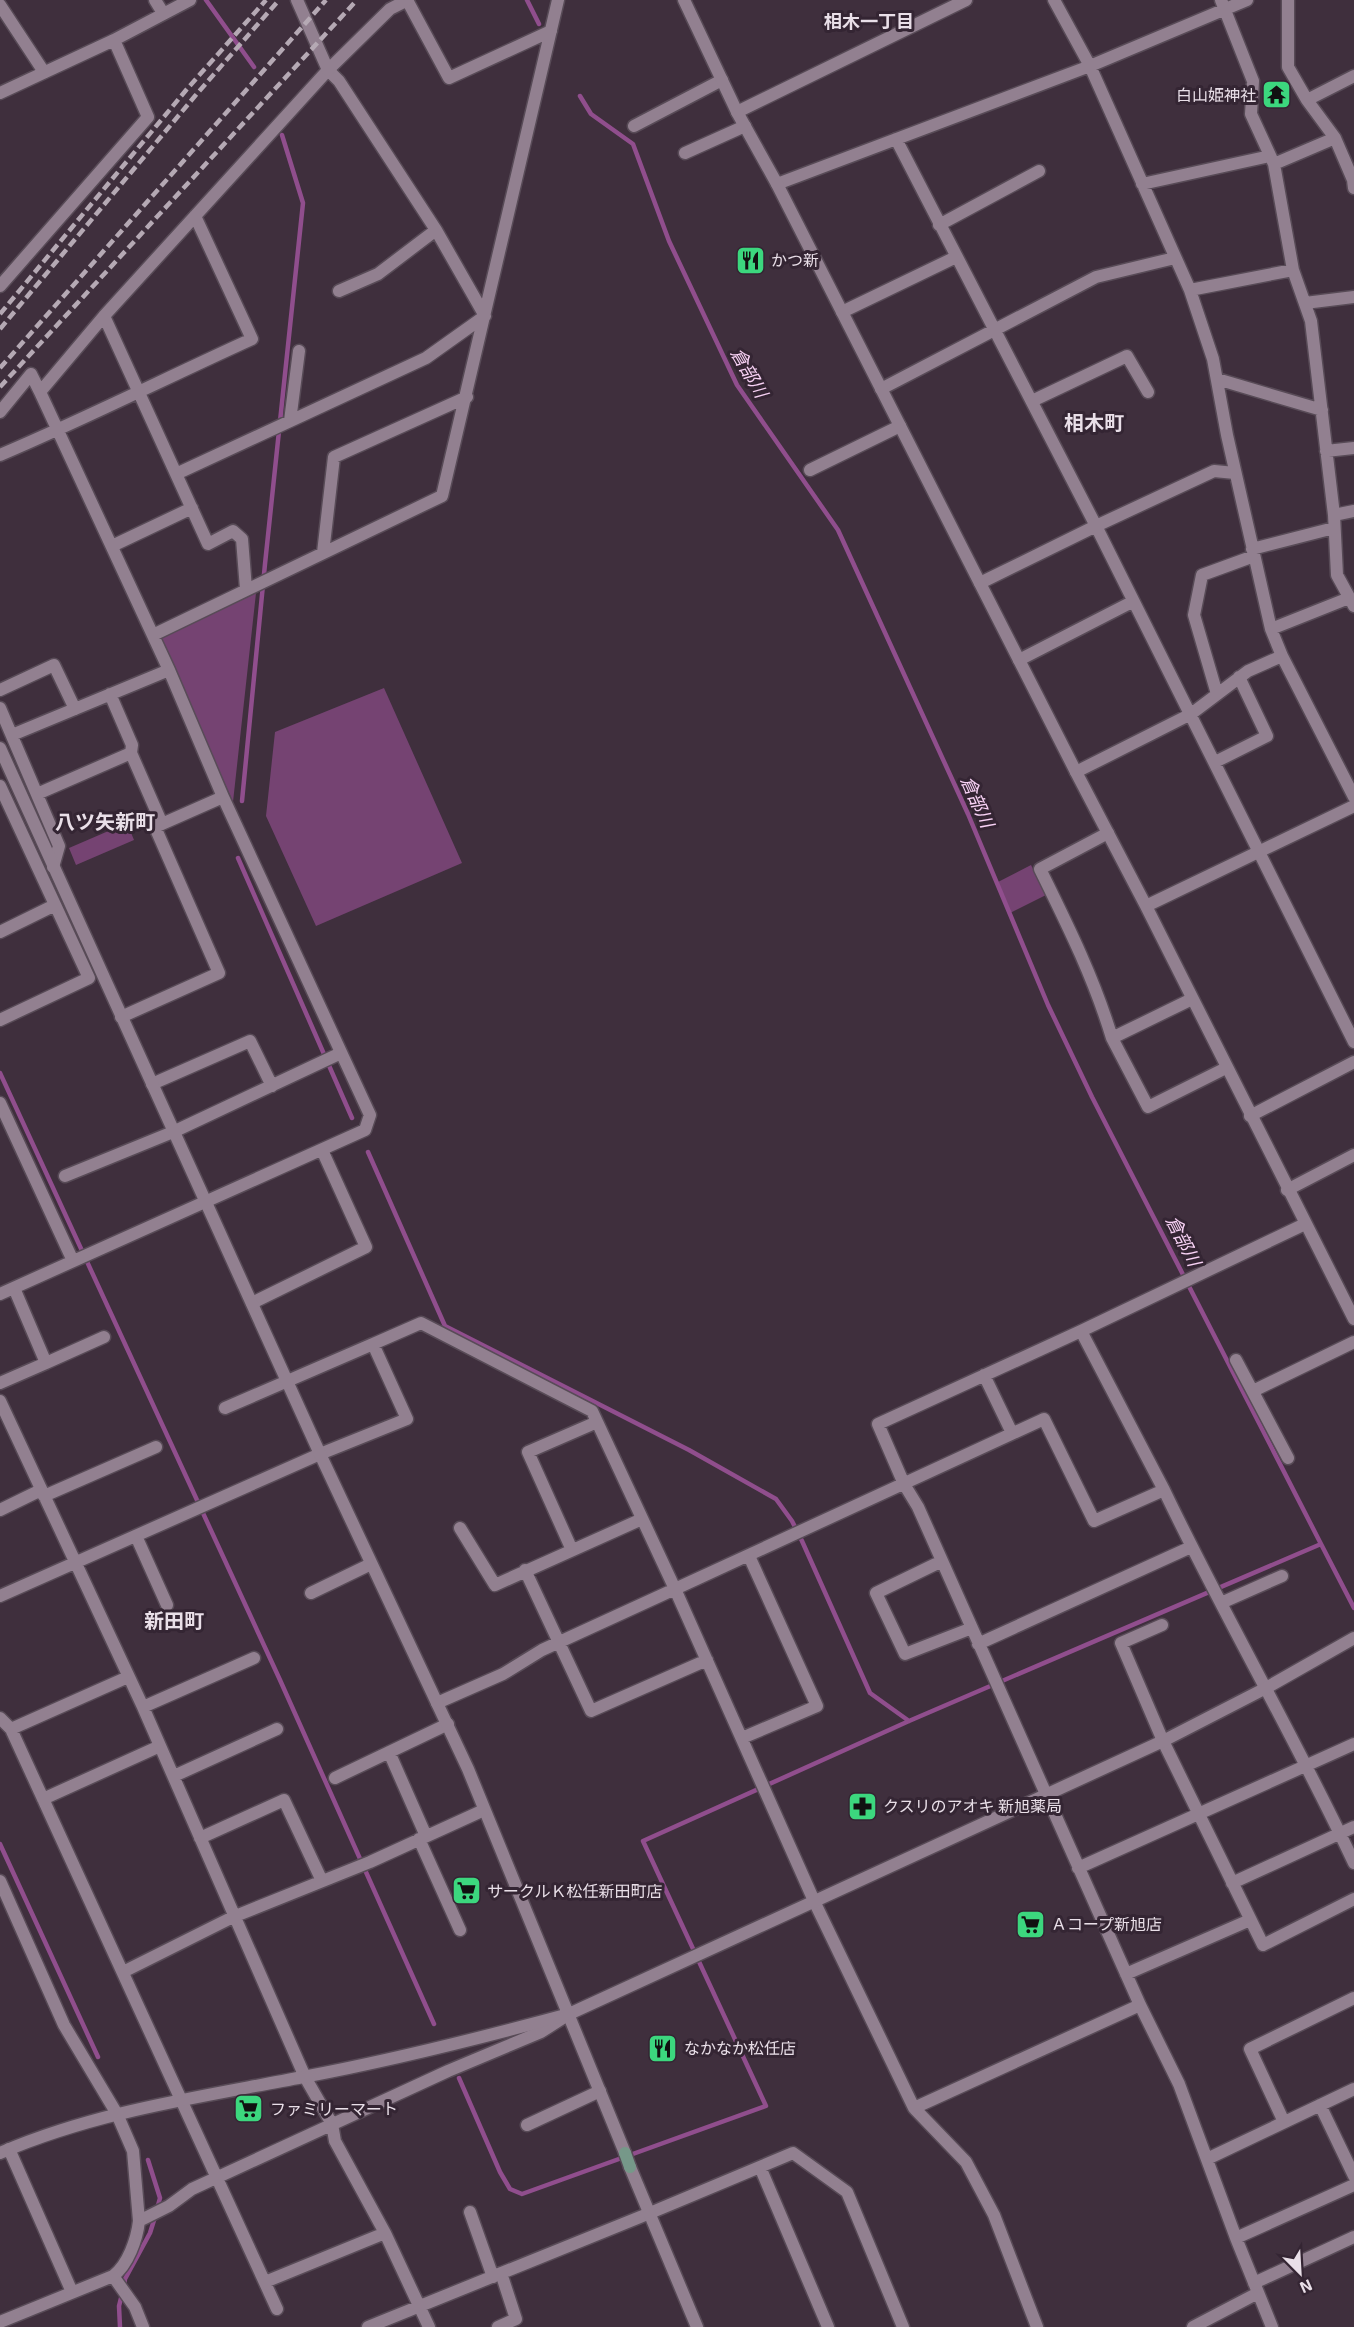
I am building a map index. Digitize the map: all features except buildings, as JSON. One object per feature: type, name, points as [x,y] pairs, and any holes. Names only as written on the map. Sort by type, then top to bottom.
[{"type":"main road","points":[[625,2153],[630,2167]]},
{"type":"street","points":[[155,0],[163,13]]},
{"type":"street","points":[[0,93],[114,40],[190,0]]},
{"type":"street","points":[[297,0],[328,70],[339,81],[436,230],[485,316]]},
{"type":"street","points":[[40,392],[104,316],[328,70],[390,9],[408,0],[449,78],[551,31]]},
{"type":"street","points":[[153,635],[442,496],[558,0]]},
{"type":"street","points":[[684,0],[737,112],[777,184],[1354,1319]]},
{"type":"street","points":[[737,112],[966,0]]},
{"type":"street","points":[[777,184],[1090,66],[1223,5],[1247,0]]},
{"type":"street","points":[[1288,0],[1288,67],[1307,100],[1335,138],[1354,182]]},
{"type":"street","points":[[1059,2],[1190,290],[1213,359],[1235,473],[1270,629],[1354,797]]},
{"type":"street","points":[[0,5],[44,72]]},
{"type":"street","points":[[1223,5],[1252,81],[1251,114],[1272,160],[1293,270],[1311,321],[1334,521],[1337,575],[1352,602],[1270,629]]},
{"type":"street","points":[[0,286],[148,117],[114,40]]},
{"type":"street","points":[[1307,100],[1354,76]]},
{"type":"street","points":[[634,126],[722,80]]},
{"type":"street","points":[[684,153],[745,126]]},
{"type":"street","points":[[1142,184],[1272,160],[1335,138]]},
{"type":"street","points":[[896,139],[1096,526],[1354,1042]]},
{"type":"street","points":[[939,225],[1039,171]]},
{"type":"street","points":[[0,455],[59,430],[252,339],[195,216]]},
{"type":"street","points":[[339,291],[378,274],[436,230]]},
{"type":"street","points":[[842,312],[956,257]]},
{"type":"street","points":[[881,388],[1096,277],[1175,258]]},
{"type":"street","points":[[1190,290],[1293,270]]},
{"type":"street","points":[[1305,303],[1354,297]]},
{"type":"street","points":[[104,316],[208,544],[233,531],[242,539],[251,586]]},
{"type":"street","points":[[176,474],[426,358],[485,316]]},
{"type":"street","points":[[290,422],[298,351]]},
{"type":"street","points":[[1032,401],[1127,356],[1148,392]]},
{"type":"street","points":[[0,412],[32,374],[169,670],[331,1058],[370,1115],[365,1130],[0,1294]]},
{"type":"street","points":[[1217,379],[1322,410]]},
{"type":"street","points":[[323,553],[334,458],[467,397]]},
{"type":"street","points":[[810,470],[900,426]]},
{"type":"street","points":[[1326,451],[1354,448]]},
{"type":"street","points":[[980,583],[1214,471],[1235,473]]},
{"type":"street","points":[[112,546],[192,508]]},
{"type":"street","points":[[1217,694],[1194,615],[1202,575],[1354,511]]},
{"type":"street","points":[[1019,660],[1132,602]]},
{"type":"street","points":[[1076,772],[1191,714],[1248,671],[1282,656]]},
{"type":"street","points":[[0,690],[54,665],[75,709]]},
{"type":"street","points":[[12,735],[169,670]]},
{"type":"street","points":[[1215,762],[1267,736],[1239,677]]},
{"type":"street","points":[[110,694],[132,745],[131,753],[162,824]]},
{"type":"street","points":[[0,708],[59,846],[53,867]]},
{"type":"street","points":[[0,748],[320,1454],[448,1724],[625,2153]]},
{"type":"street","points":[[37,794],[131,753]]},
{"type":"street","points":[[0,786],[89,978],[0,1020]]},
{"type":"street","points":[[122,1017],[219,973],[154,827],[223,797]]},
{"type":"street","points":[[1146,906],[1354,806]]},
{"type":"street","points":[[1108,833],[1040,868],[1084,960],[1100,998],[1112,1038],[1148,1107],[1226,1068]]},
{"type":"street","points":[[0,932],[55,905]]},
{"type":"street","points":[[1112,1038],[1192,999]]},
{"type":"street","points":[[152,1084],[250,1041],[272,1086]]},
{"type":"street","points":[[65,1176],[173,1132],[331,1058]]},
{"type":"street","points":[[1250,1116],[1354,1062]]},
{"type":"street","points":[[0,1103],[80,1258]]},
{"type":"street","points":[[252,1303],[366,1247],[322,1150]]},
{"type":"street","points":[[1287,1190],[1354,1155]]},
{"type":"street","points":[[1272,2327],[1236,2238],[1179,2084],[1140,2005],[942,1561],[918,1508],[904,1484],[878,1424],[1081,1331],[1305,1224]]},
{"type":"street","points":[[14,1288],[46,1363]]},
{"type":"street","points":[[225,1408],[421,1323],[592,1411],[815,1903],[914,2108],[966,2162],[994,2215],[1037,2327]]},
{"type":"street","points":[[1081,1331],[1354,1863]]},
{"type":"street","points":[[0,1383],[104,1337]]},
{"type":"street","points":[[1253,1391],[1354,1342]]},
{"type":"street","points":[[0,1596],[320,1454],[407,1419],[373,1344]]},
{"type":"street","points":[[1236,1360],[1288,1458]]},
{"type":"street","points":[[984,1375],[1012,1434]]},
{"type":"street","points":[[0,1401],[5,1424],[43,1493],[143,1707],[305,2077],[332,2124],[335,2141],[385,2233],[429,2327]]},
{"type":"street","points":[[437,1703],[503,1674],[559,1642],[1044,1419],[1094,1521],[1164,1490]]},
{"type":"street","points":[[572,1550],[528,1452],[597,1422]]},
{"type":"street","points":[[0,1510],[156,1447]]},
{"type":"street","points":[[460,1528],[495,1585],[642,1519]]},
{"type":"street","points":[[136,1536],[167,1605]]},
{"type":"street","points":[[978,1644],[1191,1547]]},
{"type":"street","points":[[742,1738],[817,1706],[749,1556]]},
{"type":"street","points":[[942,1561],[876,1593],[905,1654],[972,1628]]},
{"type":"street","points":[[311,1593],[371,1564]]},
{"type":"street","points":[[525,1570],[591,1711],[706,1660]]},
{"type":"street","points":[[1216,1594],[1282,1576]]},
{"type":"street","points":[[1162,1625],[1121,1643],[1163,1741],[1263,1945],[1354,1899]]},
{"type":"street","points":[[142,2220],[217,2176],[541,2032],[569,2014],[815,1903],[1163,1741],[1266,1688],[1354,1638]]},
{"type":"street","points":[[143,1707],[254,1658]]},
{"type":"street","points":[[11,1729],[128,1677]]},
{"type":"street","points":[[0,1718],[11,1729],[277,2308]]},
{"type":"street","points":[[335,1778],[448,1724]]},
{"type":"street","points":[[174,1776],[277,1729]]},
{"type":"street","points":[[1078,1868],[1354,1744]]},
{"type":"street","points":[[43,1799],[160,1746]]},
{"type":"street","points":[[389,1752],[460,1930]]},
{"type":"street","points":[[200,1838],[284,1800],[322,1881]]},
{"type":"street","points":[[123,1972],[234,1917],[355,1868],[484,1810]]},
{"type":"street","points":[[1232,1883],[1354,1827]]},
{"type":"street","points":[[0,1881],[64,2025],[117,2114],[133,2151],[142,2220],[120,2271],[120,2286],[135,2307],[143,2327]]},
{"type":"street","points":[[1126,1974],[1250,1920]]},
{"type":"street","points":[[1284,2122],[1250,2049],[1354,1998]]},
{"type":"street","points":[[914,2108],[1140,2005]]},
{"type":"street","points":[[72,2292],[5,2151],[117,2114],[181,2099],[305,2077],[479,2039],[569,2014]]},
{"type":"street","points":[[1207,2159],[1354,2089]]},
{"type":"street","points":[[527,2125],[600,2091]]},
{"type":"street","points":[[1320,2105],[1354,2176]]},
{"type":"street","points":[[368,2327],[650,2213],[793,2152],[847,2192],[903,2327]]},
{"type":"street","points":[[630,2167],[697,2327]]},
{"type":"street","points":[[760,2167],[828,2327]]},
{"type":"street","points":[[1236,2238],[1354,2185]]},
{"type":"street","points":[[470,2212],[516,2319],[498,2327]]},
{"type":"street","points":[[265,2282],[385,2233]]},
{"type":"street","points":[[1193,2327],[1256,2288],[1354,2237]]},
{"type":"street","points":[[0,2322],[72,2292],[120,2286]]},
{"type":"shaded area","points":[[256,593],[233,802],[160,638],[166,633]]},
{"type":"shaded area","points":[[384,688],[462,863],[316,926],[266,816],[275,732]]},
{"type":"shaded area","points":[[127,823],[134,840],[76,865],[69,848]]},
{"type":"shaded area","points":[[1031,865],[1046,895],[1010,913],[998,882]]},
{"type":"waterway","points":[[206,0],[254,67]]},
{"type":"waterway","points":[[527,0],[539,24]]},
{"type":"waterway","name":"倉部川","points":[[580,96],[591,114],[633,144],[669,241],[737,385],[838,530],[968,814],[1048,1005],[1092,1097],[1321,1544]]},
{"type":"waterway","points":[[242,801],[303,203],[282,135]]},
{"type":"waterway","points":[[238,858],[352,1118]]},
{"type":"waterway","points":[[0,1073],[280,1680],[434,2024]]},
{"type":"waterway","points":[[368,1152],[445,1326],[689,1450],[776,1499],[792,1521],[802,1541],[870,1693],[909,1721]]},
{"type":"waterway","points":[[459,2078],[500,2172],[510,2189],[522,2194],[766,2106],[643,1841],[909,1721],[1321,1544],[1354,1608]]},
{"type":"waterway","points":[[0,1844],[98,2057]]},
{"type":"waterway","points":[[148,2160],[160,2198],[157,2209]]},
{"type":"waterway","points":[[124,2286],[125,2279],[150,2233],[155,2217]]},
{"type":"waterway","points":[[120,2327],[119,2306],[122,2294]]},
{"type":"railway","points":[[0,314],[187,89],[266,0]]},
{"type":"railway","points":[[0,329],[195,96],[279,0]]},
{"type":"railway","points":[[0,368],[326,0]]},
{"type":"railway","points":[[0,387],[357,0]]},
{"type":"place","name":"白山姫神社","points":[[1277,95]]},
{"type":"place","name":"かつ新","points":[[750,260]]},
{"type":"place","name":"クスリのアオキ 新旭薬局","points":[[862,1806]]},
{"type":"place","name":"サークルＫ松任新田町店","points":[[466,1891]]},
{"type":"place","name":"Ａコープ新旭店","points":[[1030,1924]]},
{"type":"place","name":"なかなか松任店","points":[[663,2048]]},
{"type":"place","name":"ファミリーマート","points":[[249,2109]]},
{"type":"district","name":"相木一丁目","points":[[869,22]]},
{"type":"district","name":"相木町","points":[[1094,423]]},
{"type":"district","name":"八ツ矢新町","points":[[105,822]]},
{"type":"district","name":"新田町","points":[[174,1621]]}]
